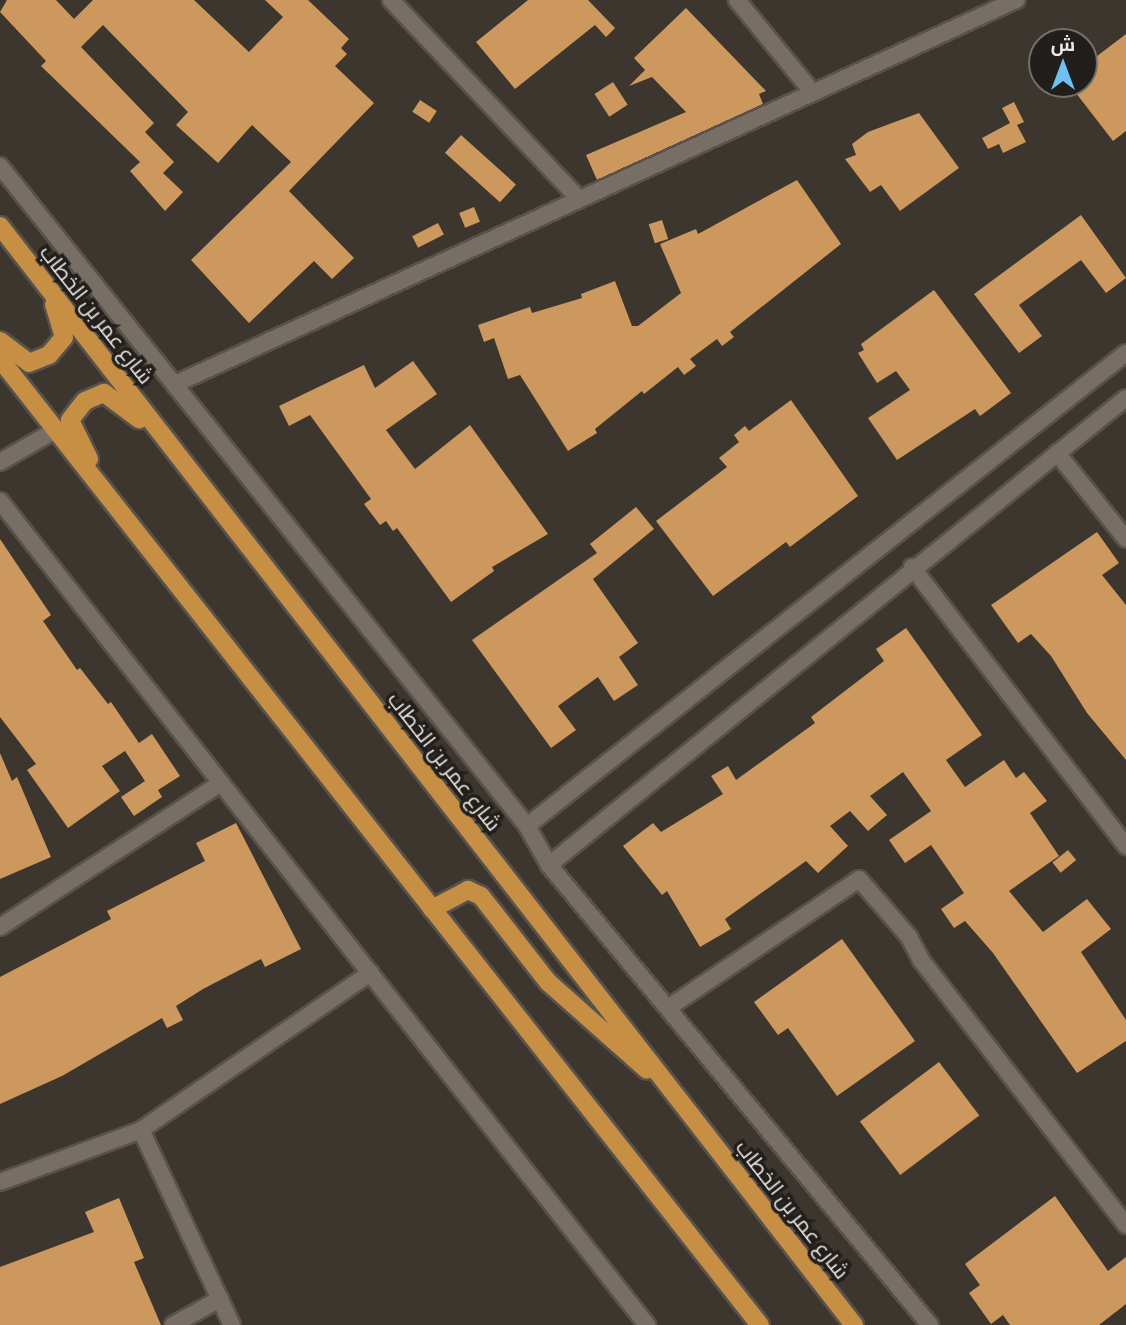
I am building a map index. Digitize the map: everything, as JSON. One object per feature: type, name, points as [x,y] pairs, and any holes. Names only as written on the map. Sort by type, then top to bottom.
[{"type":"main road","points":[[0,227],[60,313],[64,337],[49,355],[29,363],[0,341]]},
{"type":"main road","name":"شارع عمر بن الخطاب","points":[[0,227],[854,1325]]},
{"type":"main road","points":[[0,359],[54,432],[760,1325]]},
{"type":"main road","points":[[144,544],[78,443],[70,420],[85,401],[104,393],[125,405],[199,483]]},
{"type":"main road","points":[[432,909],[468,890],[481,896],[548,982],[681,1100]]},
{"type":"street","points":[[391,0],[579,199]]},
{"type":"street","points":[[737,0],[813,93]]},
{"type":"street","points":[[174,384],[1016,0]]},
{"type":"street","points":[[0,166],[527,826],[549,865],[930,1325]]},
{"type":"street","points":[[527,826],[1126,353]]},
{"type":"street","points":[[549,865],[912,567],[1126,398]]},
{"type":"street","points":[[0,462],[54,432]]},
{"type":"street","points":[[1057,453],[1126,540]]},
{"type":"street","points":[[0,501],[647,1325]]},
{"type":"street","points":[[912,567],[1126,846]]},
{"type":"street","points":[[0,926],[221,783]]},
{"type":"street","points":[[667,1008],[859,878],[909,937],[921,960],[1126,1224]]},
{"type":"street","points":[[0,1182],[141,1129],[370,973]]},
{"type":"street","points":[[141,1129],[232,1325]]},
{"type":"street","points":[[173,1325],[220,1299]]},
{"type":"building","points":[[7,0],[56,0],[74,19],[93,0],[194,0],[249,52],[283,17],[265,0],[308,0],[349,39],[341,48],[347,54],[335,66],[374,103],[289,191],[354,258],[332,279],[314,261],[249,323],[191,260],[291,162],[252,125],[218,163],[176,125],[188,112],[103,25],[81,47],[154,123],[145,132],[174,162],[163,173],[183,192],[165,211],[130,171],[140,162],[41,66],[46,61],[0,12]]},
{"type":"building","points":[[528,0],[588,0],[615,28],[606,37],[595,25],[515,89],[476,42]]},
{"type":"building","points":[[686,8],[766,91],[759,94],[763,104],[597,180],[586,155],[686,112],[652,77],[629,86],[645,70],[634,58]]},
{"type":"building","points":[[1126,34],[1126,131],[1113,141],[1080,98],[1098,98],[1098,55]]},
{"type":"building","points":[[613,82],[628,105],[609,117],[595,94]]},
{"type":"building","points":[[420,100],[437,111],[429,123],[412,112]]},
{"type":"building","points":[[1014,102],[1024,122],[1017,125],[1026,142],[1003,153],[999,144],[988,149],[982,138],[1010,123],[1002,108]]},
{"type":"building","points":[[919,113],[959,168],[900,211],[881,185],[870,192],[845,159],[856,155],[852,144],[868,132]]},
{"type":"building","points":[[461,135],[516,185],[500,202],[445,153]]},
{"type":"building","points":[[797,180],[841,244],[730,332],[734,337],[722,346],[717,339],[690,359],[696,366],[684,375],[678,367],[644,394],[642,391],[595,429],[597,433],[568,451],[520,375],[508,379],[494,338],[484,342],[478,325],[530,307],[532,313],[582,298],[581,294],[615,281],[632,326],[638,326],[681,293],[660,244],[696,229],[698,234]]},
{"type":"building","points":[[474,207],[480,222],[465,228],[459,213]]},
{"type":"building","points":[[1081,215],[1126,278],[1106,293],[1081,260],[1019,305],[1042,336],[1019,353],[974,294]]},
{"type":"building","points":[[662,220],[668,239],[655,243],[649,224]]},
{"type":"building","points":[[438,223],[444,235],[418,248],[412,236]]},
{"type":"building","points":[[934,290],[1011,393],[980,416],[975,409],[897,460],[868,418],[910,390],[896,371],[877,383],[858,353],[864,350],[861,344]]},
{"type":"building","points":[[413,361],[437,394],[386,430],[415,469],[470,425],[548,534],[492,567],[494,571],[451,602],[397,528],[393,531],[386,521],[380,525],[364,504],[371,499],[310,415],[289,426],[279,406],[364,365],[375,388]]},
{"type":"building","points":[[791,400],[858,496],[790,547],[786,542],[713,596],[656,521],[727,467],[719,458],[739,442],[734,435],[745,426],[749,431]]},
{"type":"building","points":[[636,507],[654,529],[593,579],[638,643],[619,657],[638,685],[614,701],[598,677],[558,706],[576,730],[551,748],[472,640],[597,553],[590,544]]},
{"type":"building","points":[[1097,532],[1119,563],[1102,575],[1126,605],[1126,760],[1087,713],[1051,656],[1031,634],[1018,643],[991,605]]},
{"type":"building","points":[[0,539],[51,615],[43,621],[77,670],[80,668],[108,704],[111,702],[139,743],[152,734],[180,776],[158,790],[162,797],[134,816],[121,797],[145,781],[125,751],[102,766],[120,791],[68,828],[27,770],[36,764],[0,717]]},
{"type":"building","points":[[906,628],[982,735],[946,760],[965,787],[1004,760],[1016,778],[1024,772],[1047,801],[1030,813],[1059,856],[1009,891],[1043,932],[1087,899],[1111,929],[1081,952],[1126,1020],[1126,1041],[1077,1073],[993,953],[965,921],[954,928],[941,909],[964,893],[931,845],[905,863],[889,840],[931,811],[903,772],[870,796],[887,815],[868,831],[850,811],[830,826],[848,846],[818,873],[806,861],[725,919],[731,929],[700,947],[667,891],[662,895],[623,846],[653,823],[661,832],[723,794],[711,776],[728,766],[736,780],[815,723],[811,717],[884,661],[876,649]]},
{"type":"building","points":[[0,753],[12,781],[17,777],[51,857],[0,879]]},
{"type":"building","points":[[236,823],[301,949],[265,967],[261,959],[176,1006],[183,1020],[167,1028],[162,1018],[62,1076],[0,1104],[0,977],[111,919],[107,911],[205,861],[196,843]]},
{"type":"building","points":[[1068,850],[1076,860],[1061,873],[1052,863]]},
{"type":"building","points":[[842,939],[915,1041],[837,1096],[788,1028],[778,1035],[754,1002]]},
{"type":"building","points":[[939,1062],[979,1116],[900,1175],[860,1122]]},
{"type":"building","points":[[1055,1196],[1108,1271],[1126,1257],[1126,1304],[1099,1325],[1010,1325],[1003,1315],[991,1324],[969,1293],[980,1285],[965,1264]]},
{"type":"building","points":[[119,1198],[144,1258],[134,1262],[161,1325],[0,1325],[0,1267],[94,1232],[85,1212]]}]
